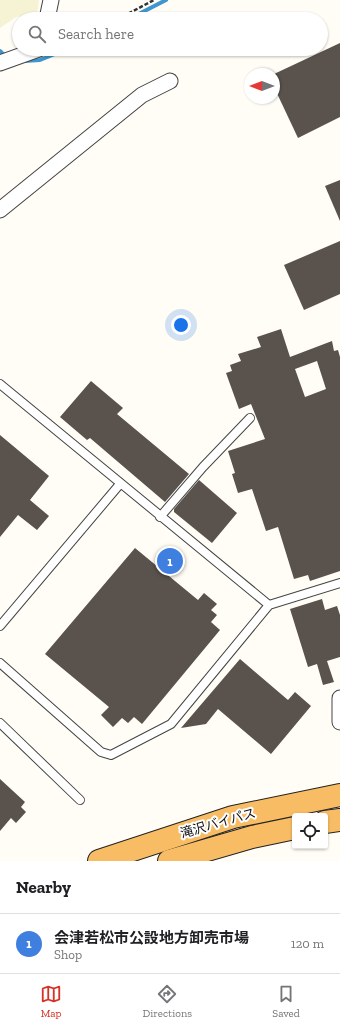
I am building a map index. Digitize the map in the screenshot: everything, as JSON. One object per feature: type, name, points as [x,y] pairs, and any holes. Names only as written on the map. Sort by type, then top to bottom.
[{"type":"highway","name":"滝沢バイパス","points":[[99,861],[233,817],[340,795]]},
{"type":"highway","points":[[328,822],[340,820]]},
{"type":"highway","name":"滝沢バイパス","points":[[169,861],[252,837],[292,829]]},
{"type":"street","points":[[48,12],[51,0]]},
{"type":"street","points":[[0,63],[20,56]]},
{"type":"street","points":[[0,210],[142,95],[170,82]]},
{"type":"street","points":[[340,698],[340,722]]},
{"type":"lane","points":[[0,384],[269,605]]},
{"type":"lane","points":[[160,516],[203,467],[250,418]]},
{"type":"lane","points":[[0,626],[120,484]]},
{"type":"lane","points":[[0,663],[101,752],[111,755],[170,724],[269,605],[340,583]]},
{"type":"lane","points":[[0,723],[80,800]]},
{"type":"path","points":[[131,12],[154,0]]},
{"type":"shaded area","points":[[0,0],[39,0],[37,12],[12,12],[12,20],[0,28]]},
{"type":"building","points":[[340,43],[340,117],[298,138],[280,100],[280,71],[312,56],[328,56],[328,49]]},
{"type":"building","points":[[340,180],[340,221],[325,186]]},
{"type":"building","points":[[340,241],[340,294],[304,310],[284,265]]},
{"type":"building","points":[[281,329],[290,357],[332,341],[334,351],[338,350],[340,357],[340,571],[310,581],[308,575],[294,579],[278,527],[266,531],[252,489],[238,493],[232,474],[235,473],[228,451],[265,439],[251,404],[239,409],[226,373],[232,371],[230,365],[241,361],[238,354],[261,347],[257,337]],"holes":[[[317,361],[326,389],[305,397],[295,369]]]},
{"type":"building","points":[[91,381],[123,408],[117,414],[189,474],[165,502],[90,438],[87,440],[60,417]]},
{"type":"building","points":[[0,435],[49,476],[30,500],[49,516],[37,530],[18,515],[0,537]]},
{"type":"building","points":[[199,480],[237,513],[212,543],[174,512],[174,509]]},
{"type":"building","points":[[135,548],[198,600],[204,593],[217,604],[211,610],[217,615],[211,622],[220,630],[142,724],[134,717],[128,723],[122,718],[113,727],[101,715],[109,707],[45,654]]},
{"type":"building","points":[[322,599],[325,610],[337,606],[340,615],[340,657],[327,661],[334,682],[323,685],[317,664],[308,667],[290,609]]},
{"type":"building","points":[[240,659],[288,700],[295,692],[311,706],[271,754],[218,709],[206,724],[181,728]]},
{"type":"building","points":[[0,779],[25,802],[21,807],[26,812],[16,823],[11,818],[0,831]]},
{"type":"waterway","points":[[143,12],[166,0]]},
{"type":"waterway","points":[[0,51],[6,57]]},
{"type":"waterway","points":[[24,61],[40,60],[50,56]]},
{"type":"place","name":"会津若松市公設地方卸売市場","points":[[170,561]]}]
